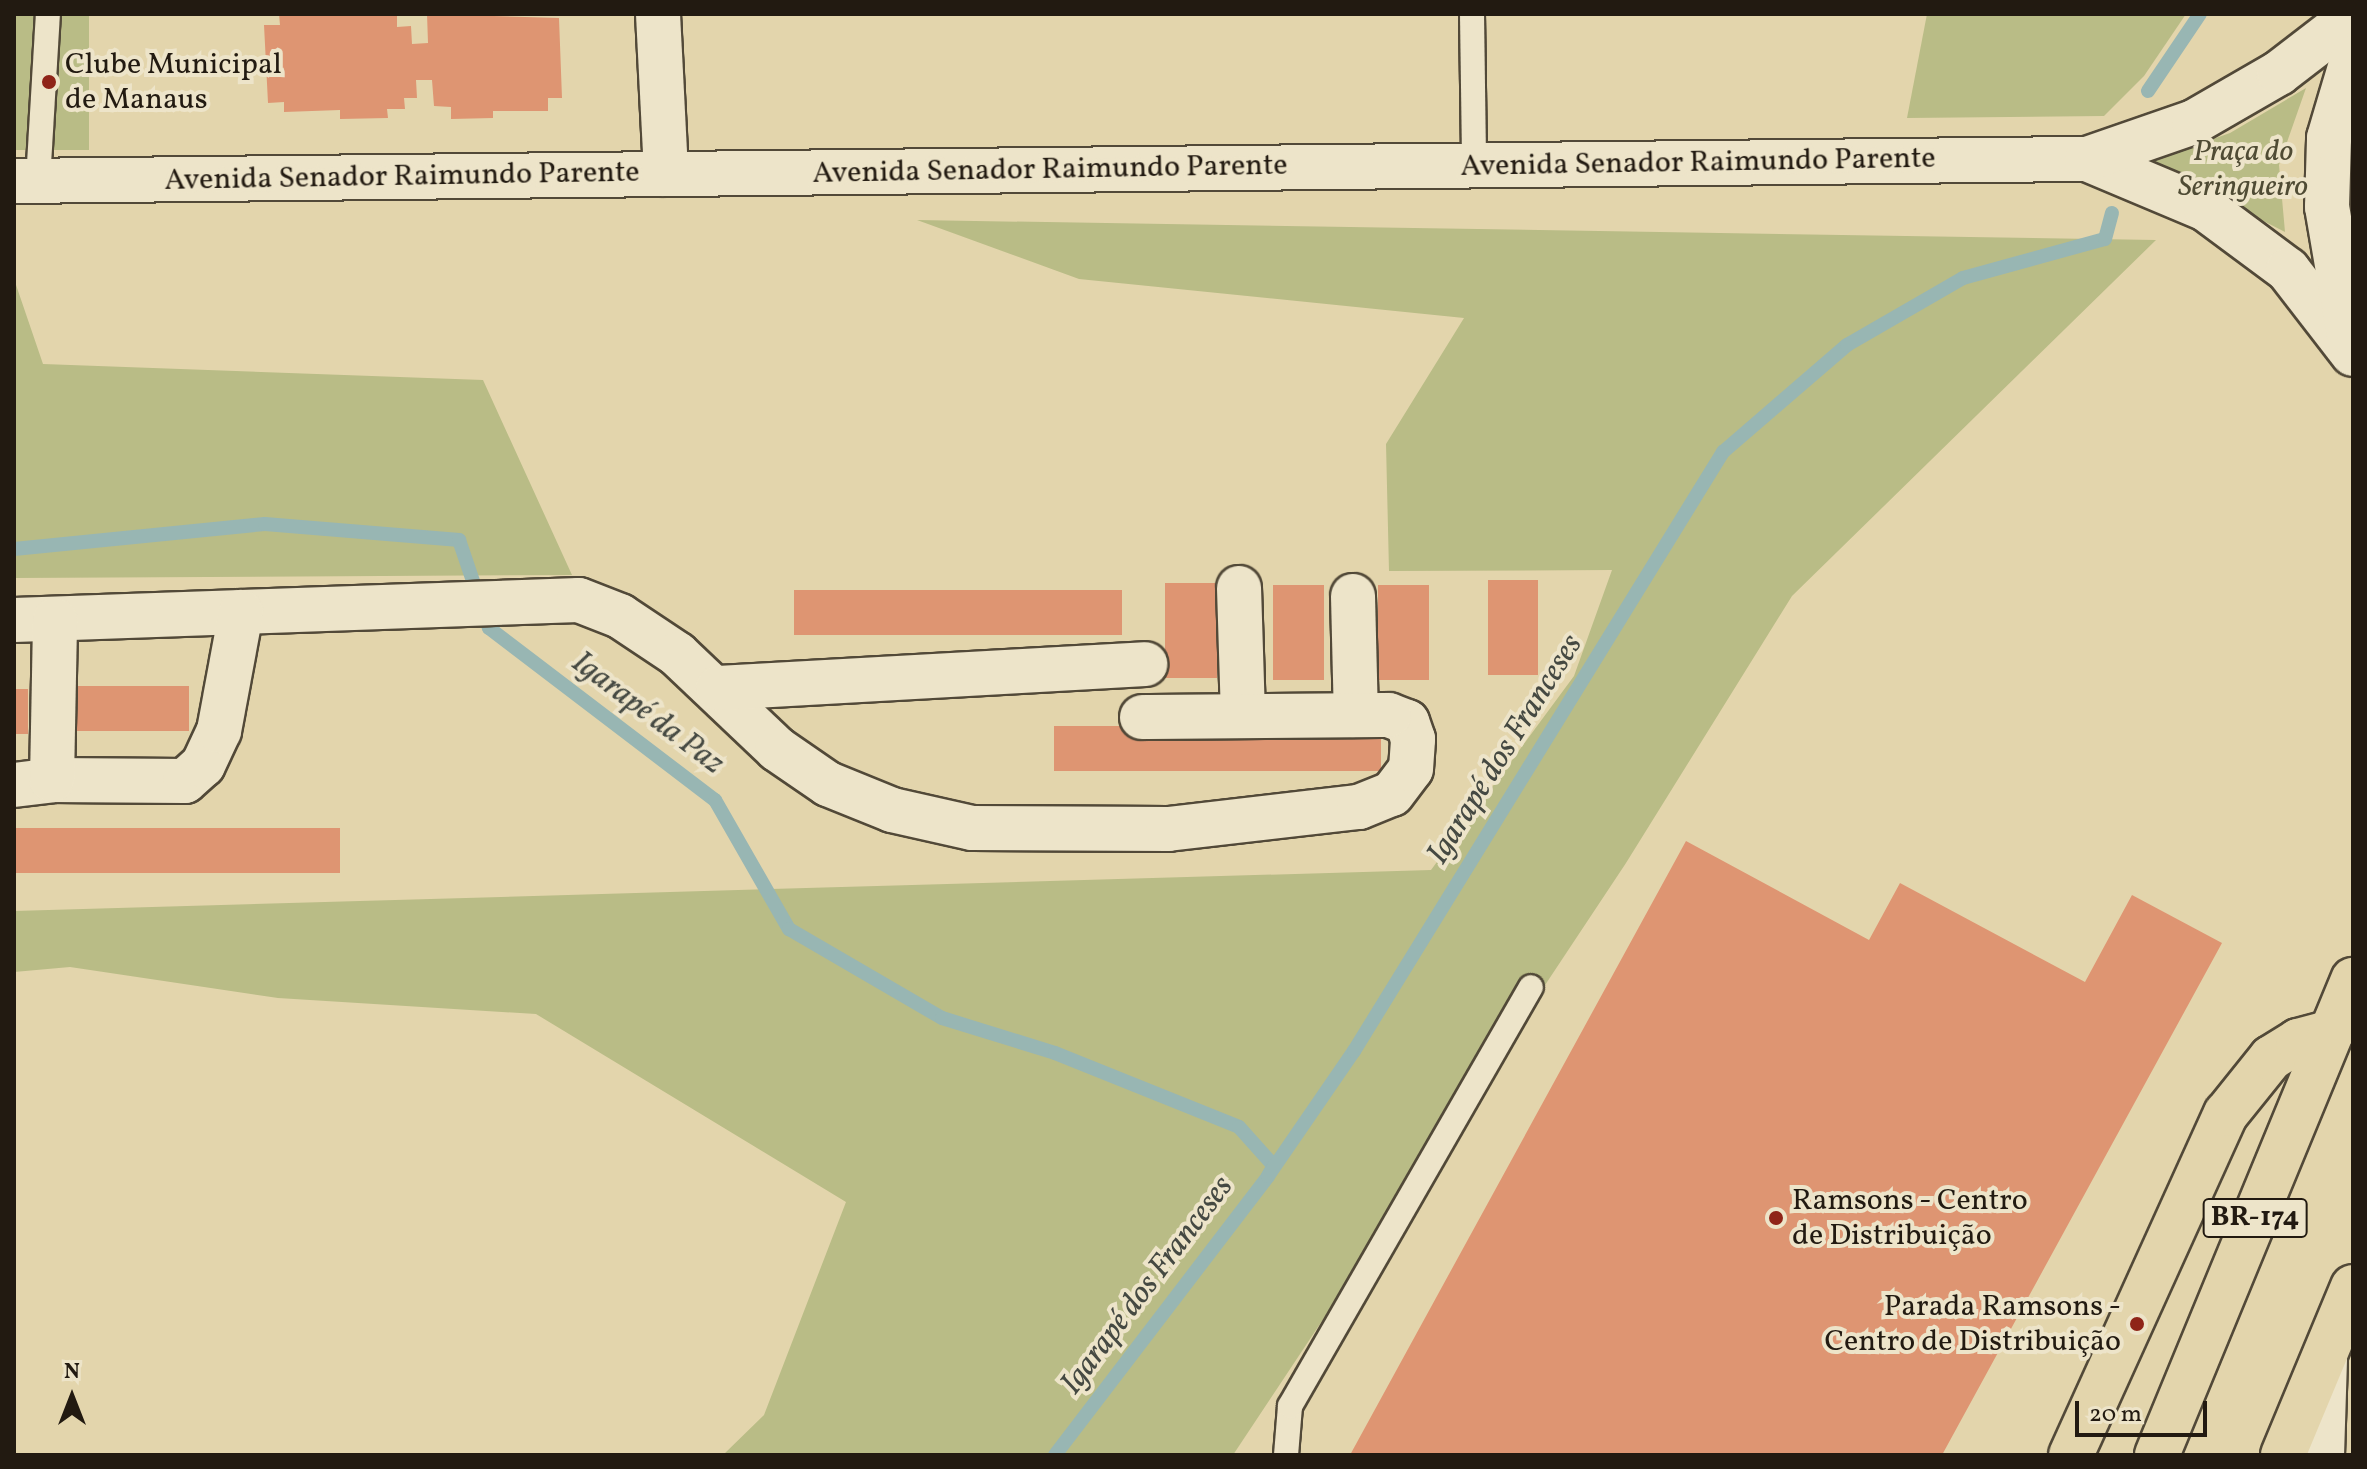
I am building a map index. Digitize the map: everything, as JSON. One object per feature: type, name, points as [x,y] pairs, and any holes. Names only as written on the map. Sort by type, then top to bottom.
[{"type":"highway","name":"BR-174","points":[[2157,1455],[2353,980]]},
{"type":"highway","points":[[2071,1455],[2226,1114],[2271,1058],[2298,1041],[2332,1032]]},
{"type":"highway","points":[[2283,1455],[2353,1287]]},
{"type":"street","points":[[658,14],[666,174]]},
{"type":"street","name":"Avenida Senador Raimundo Parente","points":[[26,181],[2087,159],[2194,122],[2279,73],[2353,16]]},
{"type":"street","points":[[2353,57],[2329,138],[2327,207],[2353,353]]},
{"type":"street","name":"Avenida Senador Raimundo Parente","points":[[2087,159],[2206,209],[2288,270],[2353,353]]},
{"type":"street","points":[[1239,588],[1243,716]]},
{"type":"street","points":[[1353,596],[1356,715]]},
{"type":"street","points":[[241,612],[219,731],[203,765],[185,781],[33,783],[35,620],[521,600],[579,600],[620,616],[718,688],[777,749],[828,784],[892,810],[972,828],[1168,829],[1359,807],[1392,794],[1411,769],[1413,739],[1407,722],[1389,715],[1142,717]]},
{"type":"street","points":[[718,688],[1145,664]]},
{"type":"street","points":[[2322,1455],[2325,1359]]},
{"type":"lane","points":[[26,181],[48,14]]},
{"type":"lane","points":[[1472,14],[1474,165]]},
{"type":"lane","points":[[1286,1455],[1290,1406],[1531,987]]},
{"type":"green space","name":"Clube Municipal de Manaus","points":[[14,14],[89,14],[89,150],[14,150]]},
{"type":"green space","points":[[1927,14],[2186,14],[2144,76],[2104,116],[1907,118]]},
{"type":"green space","name":"Praça do Seringueiro","points":[[2306,88],[2279,165],[2285,232],[2148,162],[2230,133]]},
{"type":"green space","points":[[917,220],[2156,240],[1792,596],[1626,863],[1233,1455],[723,1455],[764,1415],[846,1202],[536,1014],[278,998],[70,967],[14,972],[14,911],[1431,870],[1574,676],[1612,570],[1389,571],[1386,444],[1464,318],[1079,279]]},
{"type":"green space","points":[[14,279],[43,364],[483,380],[572,575],[14,578]]},
{"type":"building","points":[[279,14],[397,14],[397,27],[411,26],[412,44],[428,43],[427,14],[559,18],[562,98],[548,98],[548,111],[493,111],[493,118],[451,119],[451,107],[434,106],[432,80],[416,80],[417,98],[404,98],[405,109],[387,109],[388,118],[340,119],[340,110],[284,112],[284,102],[268,103],[264,25],[280,25]]},
{"type":"building","points":[[1488,580],[1538,580],[1538,675],[1488,675]]},
{"type":"building","points":[[1165,583],[1217,583],[1217,678],[1165,678]]},
{"type":"building","points":[[1273,585],[1324,585],[1324,680],[1273,680]]},
{"type":"building","points":[[1378,585],[1429,585],[1429,680],[1378,680]]},
{"type":"building","points":[[794,590],[1122,590],[1122,635],[794,635]]},
{"type":"building","points":[[77,686],[189,686],[189,731],[77,731]]},
{"type":"building","points":[[14,689],[28,689],[28,734],[14,734]]},
{"type":"building","points":[[1054,726],[1381,726],[1381,771],[1054,771]]},
{"type":"building","points":[[14,828],[340,828],[340,873],[14,873]]},
{"type":"building","name":"Ramsons - Centro de Distribuição","points":[[1686,841],[1869,940],[1900,883],[2085,982],[2132,895],[2222,943],[1942,1455],[1350,1455]]},
{"type":"waterway","name":"Igarapé dos Franceses","points":[[2148,91],[2200,14]]},
{"type":"waterway","name":"Igarapé dos Franceses","points":[[1055,1455],[1268,1176],[1354,1051],[1723,452],[1847,345],[1963,278],[2105,239],[2112,213]]},
{"type":"waterway","name":"Igarapé da Paz","points":[[14,549],[265,524],[459,540],[489,628],[715,800],[789,929],[942,1018],[1055,1053],[1239,1127],[1274,1166],[1269,1174]]},
{"type":"place","name":"Clube Municipal de Manaus","points":[[49,82]]},
{"type":"place","name":"Ramsons - Centro de Distribuição","points":[[1776,1218]]},
{"type":"place","name":"Parada Ramsons - Centro de Distribuição","points":[[2137,1324]]}]
